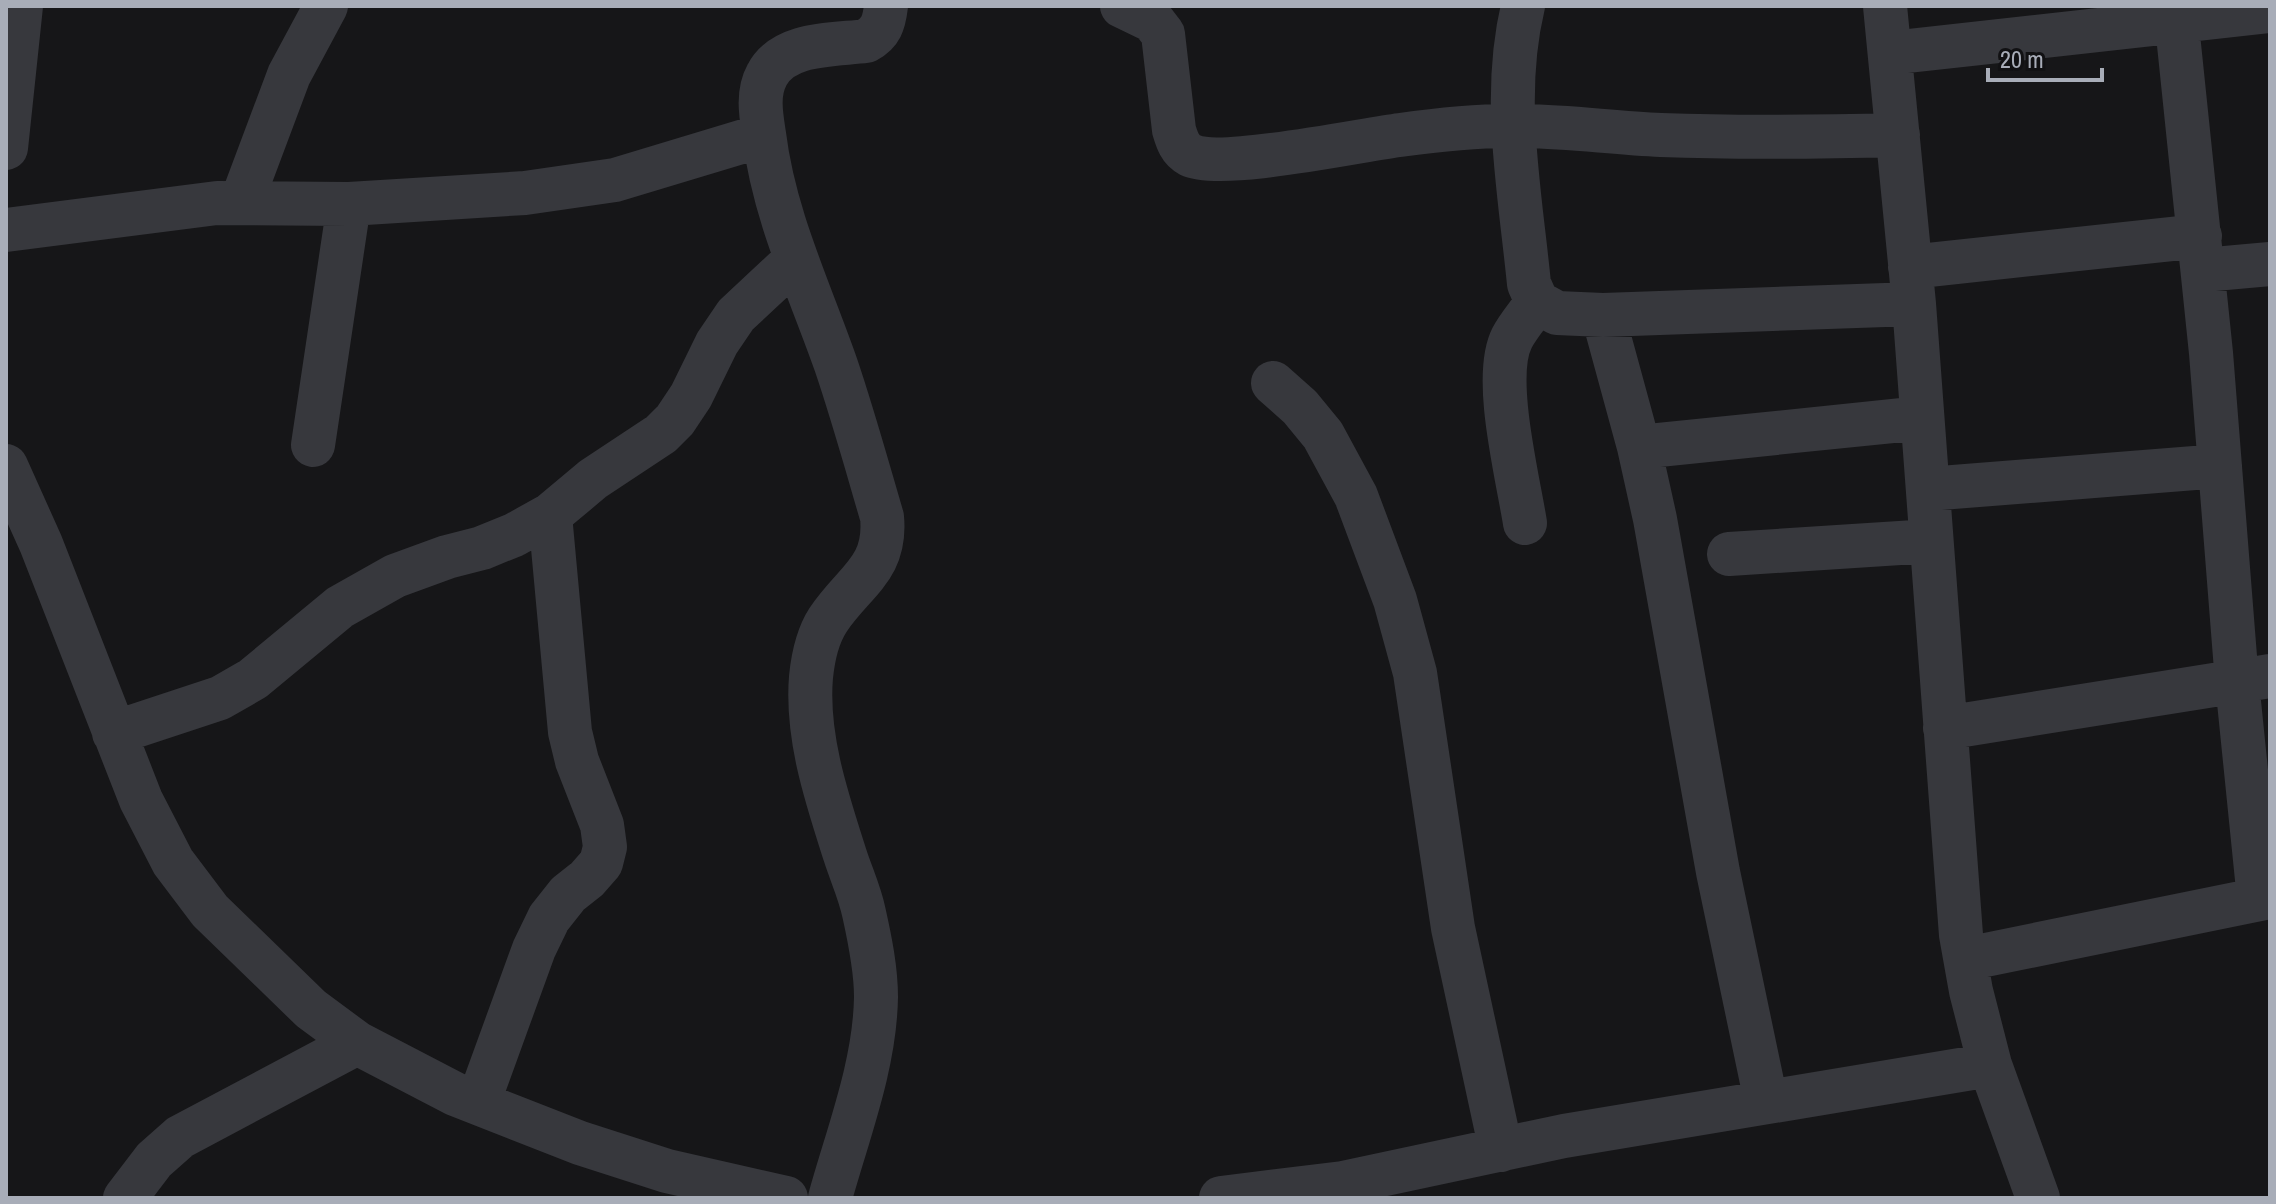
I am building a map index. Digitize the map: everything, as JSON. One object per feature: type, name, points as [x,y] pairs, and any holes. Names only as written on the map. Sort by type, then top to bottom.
[{"type":"street","points":[[6,148],[21,6]]},
{"type":"street","points":[[241,203],[283,89],[326,6]]},
{"type":"street","points":[[830,1198],[867,1065],[876,996],[864,909],[818,764],[810,685],[818,641],[828,621],[874,565],[882,549],[884,533],[882,517],[835,363],[776,203],[760,112],[767,75],[778,60],[792,51],[866,41],[877,35],[884,22],[886,6]]},
{"type":"street","points":[[1122,6],[1153,21],[1163,34],[1178,144],[1188,154],[1203,159],[1331,147],[1455,128],[1512,126],[1803,138],[1898,135]]},
{"type":"street","points":[[1523,6],[1512,68],[1512,126],[1529,284],[1537,302],[1557,313],[1603,315],[2202,253],[2270,264]]},
{"type":"street","points":[[1885,6],[1912,285],[1959,909],[1966,959],[1990,1065],[2038,1198]]},
{"type":"street","points":[[1890,53],[2176,14],[2270,11]]},
{"type":"street","points":[[1966,959],[2264,898],[2254,679],[2220,466],[2202,253],[2176,14]]},
{"type":"street","points":[[6,230],[155,209],[241,203],[349,204],[525,193],[615,180],[764,135]]},
{"type":"street","points":[[313,445],[349,204]]},
{"type":"street","points":[[114,733],[220,698],[253,679],[340,607],[395,576],[482,548],[550,515],[593,479],[661,434],[675,420],[736,315],[795,260]]},
{"type":"street","points":[[1525,523],[1504,390],[1505,361],[1511,339],[1537,302]]},
{"type":"street","points":[[1603,315],[1639,447],[1686,682],[1718,872],[1766,1101]]},
{"type":"street","points":[[1273,383],[1300,407],[1323,435],[1356,496],[1395,600],[1415,673],[1453,928],[1501,1150]]},
{"type":"street","points":[[1639,447],[1922,418]]},
{"type":"street","points":[[6,466],[46,558],[141,800],[173,862],[210,911],[311,1009],[357,1043],[399,1067],[478,1103],[580,1143],[667,1171],[786,1198]]},
{"type":"street","points":[[1928,489],[2220,466]]},
{"type":"street","points":[[478,1103],[534,949],[549,918],[568,894],[601,863],[605,847],[602,825],[577,761],[570,732],[550,515]]},
{"type":"street","points":[[1729,554],[1931,541]]},
{"type":"street","points":[[1945,728],[2254,679]]},
{"type":"street","points":[[125,1198],[154,1160],[180,1137],[357,1043]]},
{"type":"street","points":[[1221,1198],[1343,1183],[1564,1136],[1990,1065]]}]
